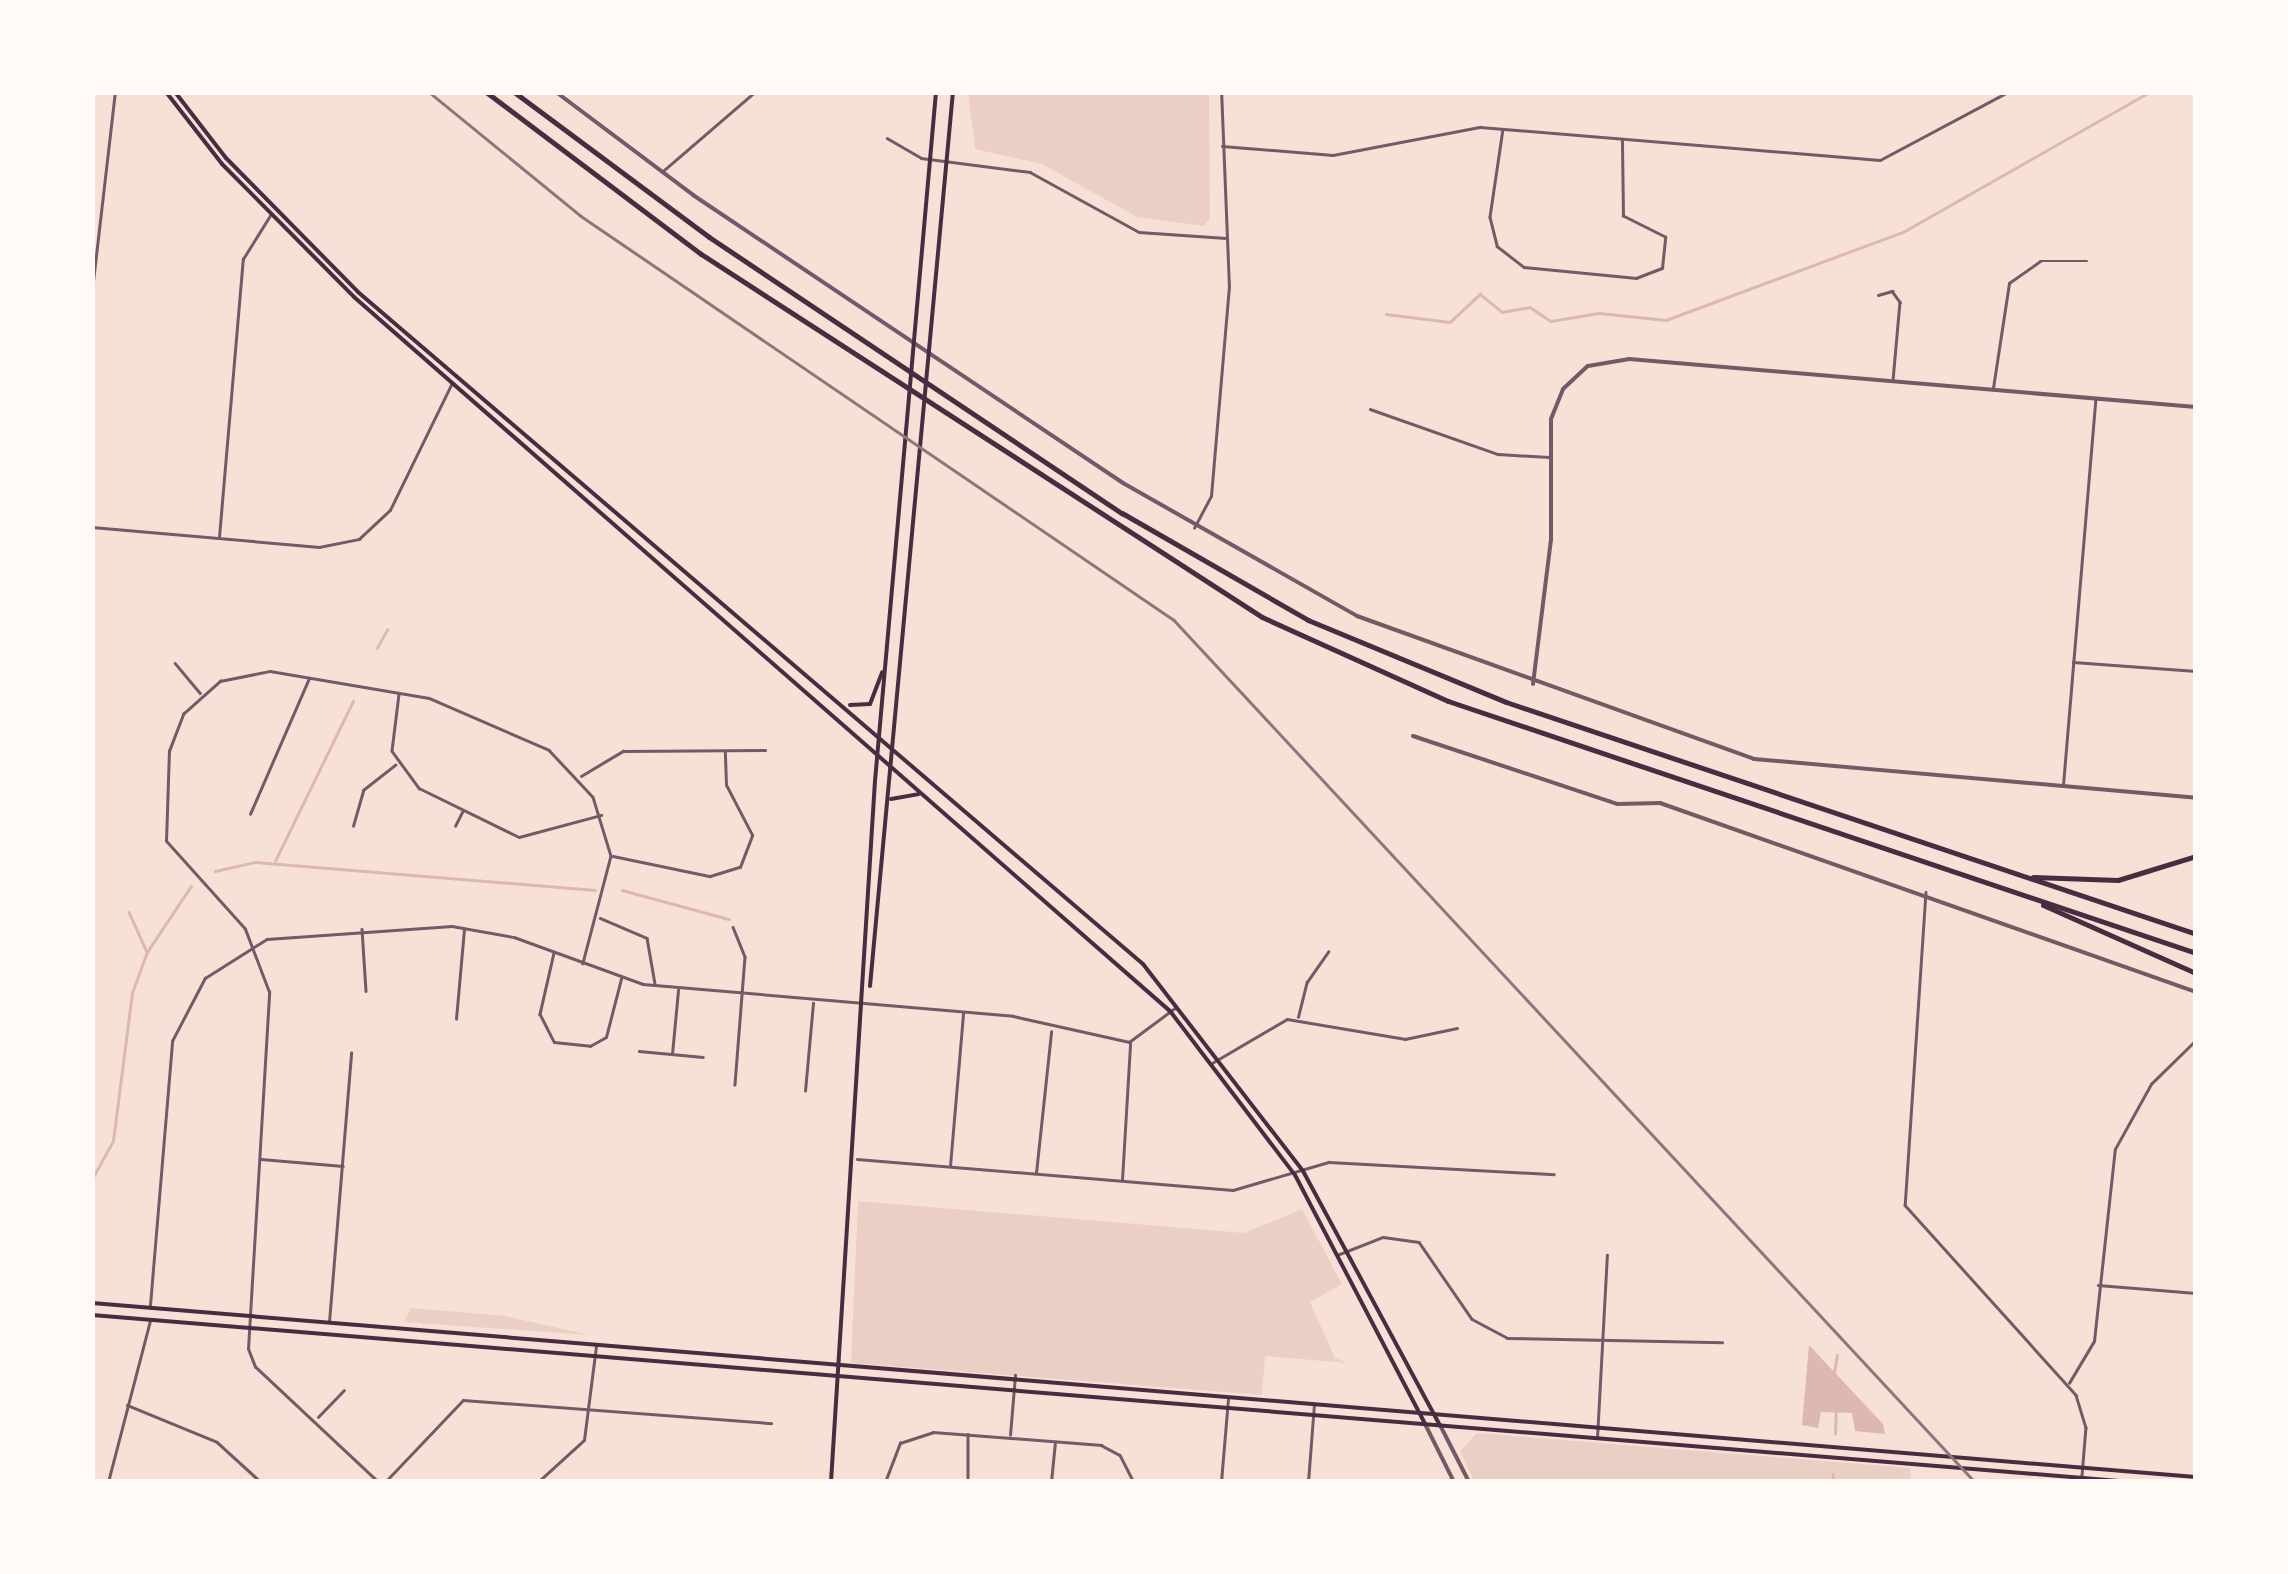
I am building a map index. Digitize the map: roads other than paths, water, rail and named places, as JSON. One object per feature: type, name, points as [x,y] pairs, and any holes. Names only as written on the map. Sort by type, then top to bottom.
[{"type":"highway","points":[[486,92],[718,264],[1262,617],[1448,700],[2196,953]]},
{"type":"highway","points":[[514,92],[709,238],[1267,600],[1476,692],[2196,934]]},
{"type":"highway","points":[[2020,875],[2118,880],[2196,856]]},
{"type":"highway","points":[[2018,894],[2196,974]]},
{"type":"main road","points":[[166,92],[273,213],[877,756],[1170,1011],[1295,1175],[1425,1424]]},
{"type":"main road","points":[[175,92],[273,213]]},
{"type":"main road","points":[[831,1482],[867,1006],[884,663],[936,92]]},
{"type":"main road","points":[[867,1006],[920,482],[953,92]]},
{"type":"main road","points":[[456,380],[847,704],[1143,964],[1303,1172],[1440,1425]]},
{"type":"main road","points":[[847,704],[873,702],[884,663]]},
{"type":"main road","points":[[889,804],[899,793],[921,795]]},
{"type":"main road","points":[[92,1302],[840,1366],[1015,1375],[2196,1477]]},
{"type":"main road","points":[[92,1315],[2131,1482]]},
{"type":"street","points":[[92,290],[115,92]]},
{"type":"street","points":[[556,92],[662,172],[1194,528],[1357,616],[1533,684],[1771,762],[2196,798]]},
{"type":"street","points":[[662,172],[700,137],[737,116],[755,92]]},
{"type":"street","points":[[1194,528],[1211,496],[1227,238],[1221,92]]},
{"type":"street","points":[[1222,146],[1333,155],[1453,128],[1503,128],[1880,160],[2008,92]]},
{"type":"street","points":[[1503,128],[1490,217],[1497,246],[1524,267],[1636,278],[1662,268],[1665,237],[1623,216],[1622,139]]},
{"type":"street","points":[[888,138],[932,159],[1030,172],[1139,232],[1227,238]]},
{"type":"street","points":[[219,538],[243,260],[273,213]]},
{"type":"street","points":[[1993,390],[2009,283],[2040,260],[2087,261]]},
{"type":"street","points":[[1878,295],[1892,291],[1900,302],[1893,382]]},
{"type":"street","points":[[1533,684],[1550,457],[1559,396],[1606,361],[2196,407]]},
{"type":"street","points":[[92,527],[330,547],[368,534],[456,380]]},
{"type":"street","points":[[2062,787],[2096,399]]},
{"type":"street","points":[[1370,409],[1498,454],[1550,457]]},
{"type":"street","points":[[2074,662],[2196,671]]},
{"type":"street","points":[[176,663],[201,694]]},
{"type":"street","points":[[378,1482],[318,1417],[255,1367],[247,1328],[270,1004],[254,944],[176,858],[164,832],[172,739],[201,694],[244,673],[310,677],[400,691],[530,740],[580,776],[602,815],[612,856],[600,918],[583,963]]},
{"type":"street","points":[[250,814],[310,677]]},
{"type":"street","points":[[353,826],[363,790],[396,764],[400,691]]},
{"type":"street","points":[[1412,736],[1617,804],[1660,803],[1926,892],[2196,992]]},
{"type":"street","points":[[580,776],[616,753],[765,750]]},
{"type":"street","points":[[612,856],[710,876],[740,867],[752,836],[726,785],[725,752]]},
{"type":"street","points":[[396,764],[463,810],[526,838],[602,815]]},
{"type":"street","points":[[455,826],[463,810]]},
{"type":"street","points":[[1926,892],[1905,1205],[2068,1384],[2086,1427],[2081,1477]]},
{"type":"street","points":[[600,918],[654,946],[655,986]]},
{"type":"street","points":[[733,927],[746,956],[736,1085]]},
{"type":"street","points":[[362,928],[366,990]]},
{"type":"street","points":[[150,1307],[172,1040],[205,978],[254,944],[362,928],[464,928],[555,952],[621,979],[655,986],[1021,1017],[1052,1030],[1129,1042],[1176,1007]]},
{"type":"street","points":[[456,1020],[464,928]]},
{"type":"street","points":[[555,952],[540,1014],[554,1042],[590,1046],[606,1037],[621,979]]},
{"type":"street","points":[[1298,1018],[1303,990],[1328,952]]},
{"type":"street","points":[[672,1054],[678,989]]},
{"type":"street","points":[[805,1091],[813,1000]]},
{"type":"street","points":[[950,1167],[963,1013]]},
{"type":"street","points":[[1211,1063],[1265,1026],[1298,1018],[1375,1037],[1457,1028]]},
{"type":"street","points":[[1036,1174],[1052,1030]]},
{"type":"street","points":[[2068,1384],[2092,1350],[2115,1149],[2150,1084],[2196,1040]]},
{"type":"street","points":[[1122,1182],[1129,1042]]},
{"type":"street","points":[[639,1051],[703,1056]]},
{"type":"street","points":[[329,1324],[351,1053]]},
{"type":"street","points":[[260,1159],[344,1166]]},
{"type":"street","points":[[857,1159],[1233,1190],[1329,1162],[1554,1174]]},
{"type":"street","points":[[1338,1255],[1383,1237],[1413,1240],[1434,1254],[1463,1307],[1488,1331],[1605,1346],[1722,1342]]},
{"type":"street","points":[[1597,1440],[1607,1255]]},
{"type":"street","points":[[2098,1285],[2196,1293]]},
{"type":"street","points":[[108,1482],[150,1320]]},
{"type":"street","points":[[541,1481],[580,1448],[592,1408],[596,1345]]},
{"type":"street","points":[[1010,1436],[1015,1375]]},
{"type":"street","points":[[318,1417],[344,1390]]},
{"type":"street","points":[[1220,1482],[1228,1395]]},
{"type":"street","points":[[385,1482],[463,1400],[770,1423]]},
{"type":"street","points":[[1308,1482],[1314,1403]]},
{"type":"street","points":[[127,1405],[217,1442],[261,1482]]},
{"type":"street","points":[[1425,1424],[1454,1482]]},
{"type":"street","points":[[1440,1425],[1469,1482]]},
{"type":"street","points":[[885,1482],[894,1452],[922,1432],[1010,1436],[1120,1454],[1134,1482]]},
{"type":"street","points":[[967,1434],[968,1482]]},
{"type":"street","points":[[1052,1482],[1055,1441]]},
{"type":"waterway","points":[[1386,314],[1450,322],[1480,294],[1502,312],[1530,307],[1551,321],[1599,313],[1666,320],[1903,232],[2149,92]]},
{"type":"waterway","points":[[377,648],[387,630]]},
{"type":"waterway","points":[[275,861],[353,701]]},
{"type":"waterway","points":[[215,871],[255,862],[595,890]]},
{"type":"waterway","points":[[92,1179],[113,1141],[132,993],[147,952],[191,886]]},
{"type":"waterway","points":[[622,890],[729,919]]},
{"type":"waterway","points":[[129,912],[147,952]]},
{"type":"waterway","points":[[1834,1373],[1837,1355]]},
{"type":"waterway","points":[[1835,1434],[1836,1411]]},
{"type":"waterway","points":[[1833,1474],[1834,1482]]},
{"type":"railway","points":[[429,92],[581,216],[1174,620],[1975,1482]]}]
